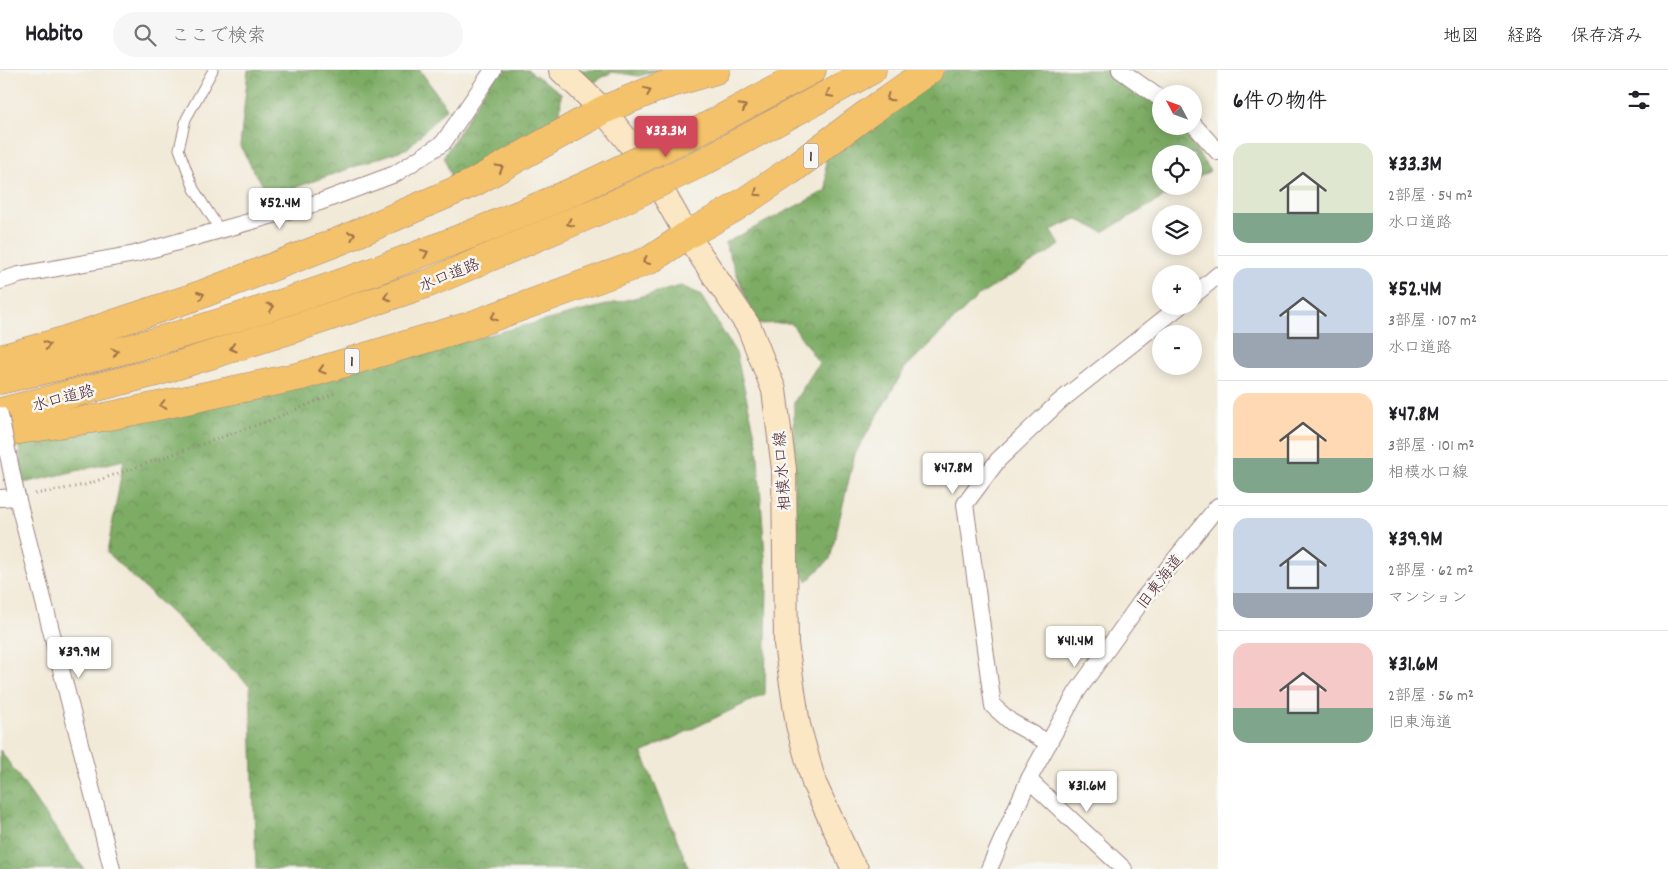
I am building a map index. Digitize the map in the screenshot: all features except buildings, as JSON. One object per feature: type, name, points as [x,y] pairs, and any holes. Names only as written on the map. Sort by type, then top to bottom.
[{"type":"highway","points":[[0,359],[59,342],[200,295],[342,240],[474,183],[602,110],[662,86],[716,70]]},
{"type":"highway","name":"水口道路","points":[[0,380],[78,363],[308,296],[399,263],[574,192],[685,138],[812,70]]},
{"type":"highway","name":"水口道路","points":[[0,414],[157,372],[429,283],[615,204],[701,163],[872,70]]},
{"type":"highway","name":"1","points":[[0,433],[106,417],[301,376],[466,327],[650,260],[790,171],[929,70]]},
{"type":"main road","name":"相模水口線","points":[[561,70],[602,110],[649,168],[688,235],[749,328],[774,390],[784,469],[786,644],[798,725],[814,783],[856,869]]},
{"type":"street","points":[[0,281],[19,275],[135,254],[320,202],[395,174],[443,143],[493,70]]},
{"type":"street","points":[[1120,70],[1152,93]]},
{"type":"street","points":[[1202,134],[1218,152]]},
{"type":"street","points":[[1202,289],[1218,276]]},
{"type":"street","points":[[1049,743],[1011,722],[993,706],[965,504],[998,460],[1059,402],[1169,315]]},
{"type":"street","points":[[0,414],[16,493],[112,869]]},
{"type":"street","points":[[0,498],[16,493]]},
{"type":"street","name":"旧東海道","points":[[989,869],[1029,780],[1076,693],[1144,600],[1218,506]]},
{"type":"street","points":[[1029,780],[1124,869]]},
{"type":"lane","points":[[213,70],[186,119],[179,149],[194,189],[220,230]]},
{"type":"path","points":[[16,493],[86,485],[271,420],[343,390]]},
{"type":"green space","points":[[248,70],[420,70],[447,108],[408,148],[268,197],[240,146]]},
{"type":"green space","points":[[502,70],[528,70],[561,93],[560,124],[479,170],[451,178],[444,156],[495,74]]},
{"type":"green space","points":[[576,70],[661,70],[639,76],[612,72],[589,85]]},
{"type":"green space","points":[[946,70],[1106,70],[1152,98],[1152,135],[1186,135],[1193,145],[1152,145],[1152,195],[1167,195],[1103,232],[1076,219],[1051,230],[1060,245],[977,297],[905,368],[855,454],[830,559],[807,581],[794,558],[794,402],[819,363],[791,323],[756,324],[725,243],[827,190],[825,158]]},
{"type":"green space","points":[[1202,159],[1210,171],[1202,176]]},
{"type":"green space","points":[[681,286],[700,294],[736,353],[757,443],[767,584],[765,694],[642,753],[689,869],[256,869],[250,686],[107,553],[124,460],[24,483],[18,441],[299,383]]},
{"type":"green space","points":[[0,750],[84,869],[0,869]]}]
